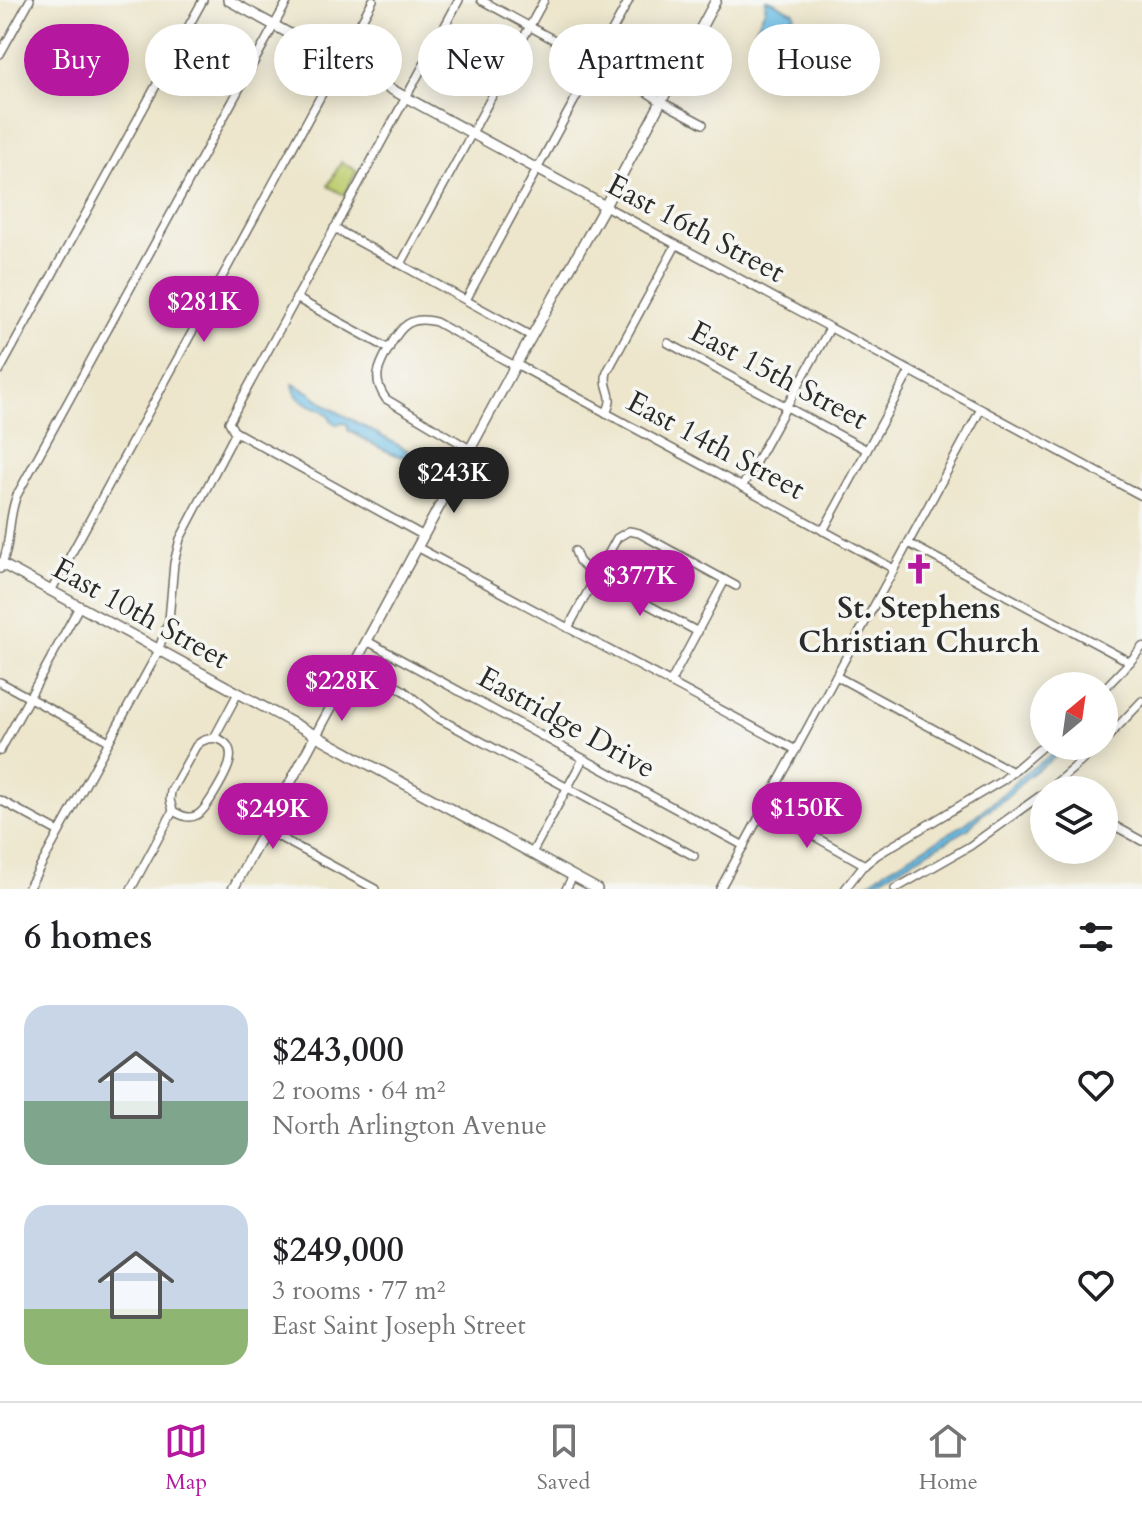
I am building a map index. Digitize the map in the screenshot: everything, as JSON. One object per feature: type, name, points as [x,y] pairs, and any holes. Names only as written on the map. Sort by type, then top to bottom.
[{"type":"main road","name":"East 16th Street","points":[[228,0],[274,25]]},
{"type":"main road","points":[[233,889],[716,0]]},
{"type":"main road","name":"East 16th Street","points":[[402,95],[605,206]]},
{"type":"main road","name":"East 10th Street","points":[[1,566],[597,889]]},
{"type":"street","points":[[0,54],[30,0]]},
{"type":"street","points":[[0,370],[203,0]]},
{"type":"street","points":[[275,24],[288,0]]},
{"type":"street","points":[[360,24],[373,0]]},
{"type":"street","points":[[424,536],[236,432],[230,427],[230,418],[459,0]]},
{"type":"street","points":[[481,0],[524,24]]},
{"type":"street","points":[[531,24],[544,0]]},
{"type":"street","points":[[616,24],[629,0]]},
{"type":"street","points":[[1,566],[9,542],[11,515],[17,495],[274,25]]},
{"type":"street","points":[[51,591],[321,96]]},
{"type":"street","points":[[401,264],[492,96]]},
{"type":"street","points":[[466,300],[577,96]]},
{"type":"street","points":[[652,96],[703,124]]},
{"type":"street","name":"East 16th Street","points":[[605,206],[1142,496]]},
{"type":"street","points":[[334,228],[531,336]]},
{"type":"street","points":[[606,413],[611,399],[606,383],[607,372],[676,245]]},
{"type":"street","points":[[296,298],[389,349],[378,372],[377,383],[384,397],[470,449]]},
{"type":"street","name":"East 14th Street","points":[[389,349],[403,326],[413,321],[436,322],[894,569]]},
{"type":"street","points":[[742,487],[830,328]]},
{"type":"street","name":"East 15th Street","points":[[668,343],[867,450]]},
{"type":"street","points":[[823,531],[910,371]]},
{"type":"street","points":[[720,889],[981,409]]},
{"type":"street","points":[[28,889],[159,650],[169,620],[174,563],[180,539],[236,432]]},
{"type":"street","points":[[568,628],[617,538],[629,531],[639,533],[736,586]]},
{"type":"street","points":[[908,543],[1130,662]]},
{"type":"street","points":[[417,547],[796,750]]},
{"type":"street","points":[[575,551],[580,562],[596,577],[698,632]]},
{"type":"street","points":[[670,683],[725,580]]},
{"type":"street","points":[[0,751],[79,607]]},
{"type":"street","name":"Eastridge Drive","points":[[367,641],[744,846]]},
{"type":"street","points":[[1118,674],[1142,647]]},
{"type":"street","points":[[356,662],[407,693],[438,718],[694,856]]},
{"type":"street","points":[[836,676],[1013,772]]},
{"type":"street","points":[[0,682],[109,741]]},
{"type":"street","points":[[214,738],[238,693]]},
{"type":"street","points":[[1118,726],[1142,701]]},
{"type":"street","points":[[131,889],[173,811],[171,791],[196,746],[204,739],[222,741],[230,752],[230,760],[205,809],[191,817],[173,811]]},
{"type":"street","points":[[845,889],[865,865],[896,842],[979,794],[1030,757]]},
{"type":"street","points":[[532,853],[583,759]]},
{"type":"street","points":[[1064,776],[1083,760]]},
{"type":"street","points":[[0,800],[59,832]]},
{"type":"street","points":[[895,889],[970,846],[1030,803]]},
{"type":"street","points":[[764,808],[865,865]]},
{"type":"street","points":[[1118,828],[1142,841]]},
{"type":"street","points":[[266,830],[375,889]]},
{"type":"street","points":[[566,889],[573,876]]},
{"type":"street","points":[[904,884],[914,889]]},
{"type":"green space","points":[[341,162],[357,171],[344,195],[328,186]]},
{"type":"water","points":[[766,0],[795,15],[786,24],[758,24]]},
{"type":"water","points":[[293,384],[409,451],[408,458],[348,430],[346,423],[336,424],[323,411],[299,398]]},
{"type":"water","points":[[1044,760],[1051,760],[981,815],[968,829],[867,889],[860,889],[965,824]]},
{"type":"place","name":"St. Stephens Christian Church","points":[[919,569]]}]
